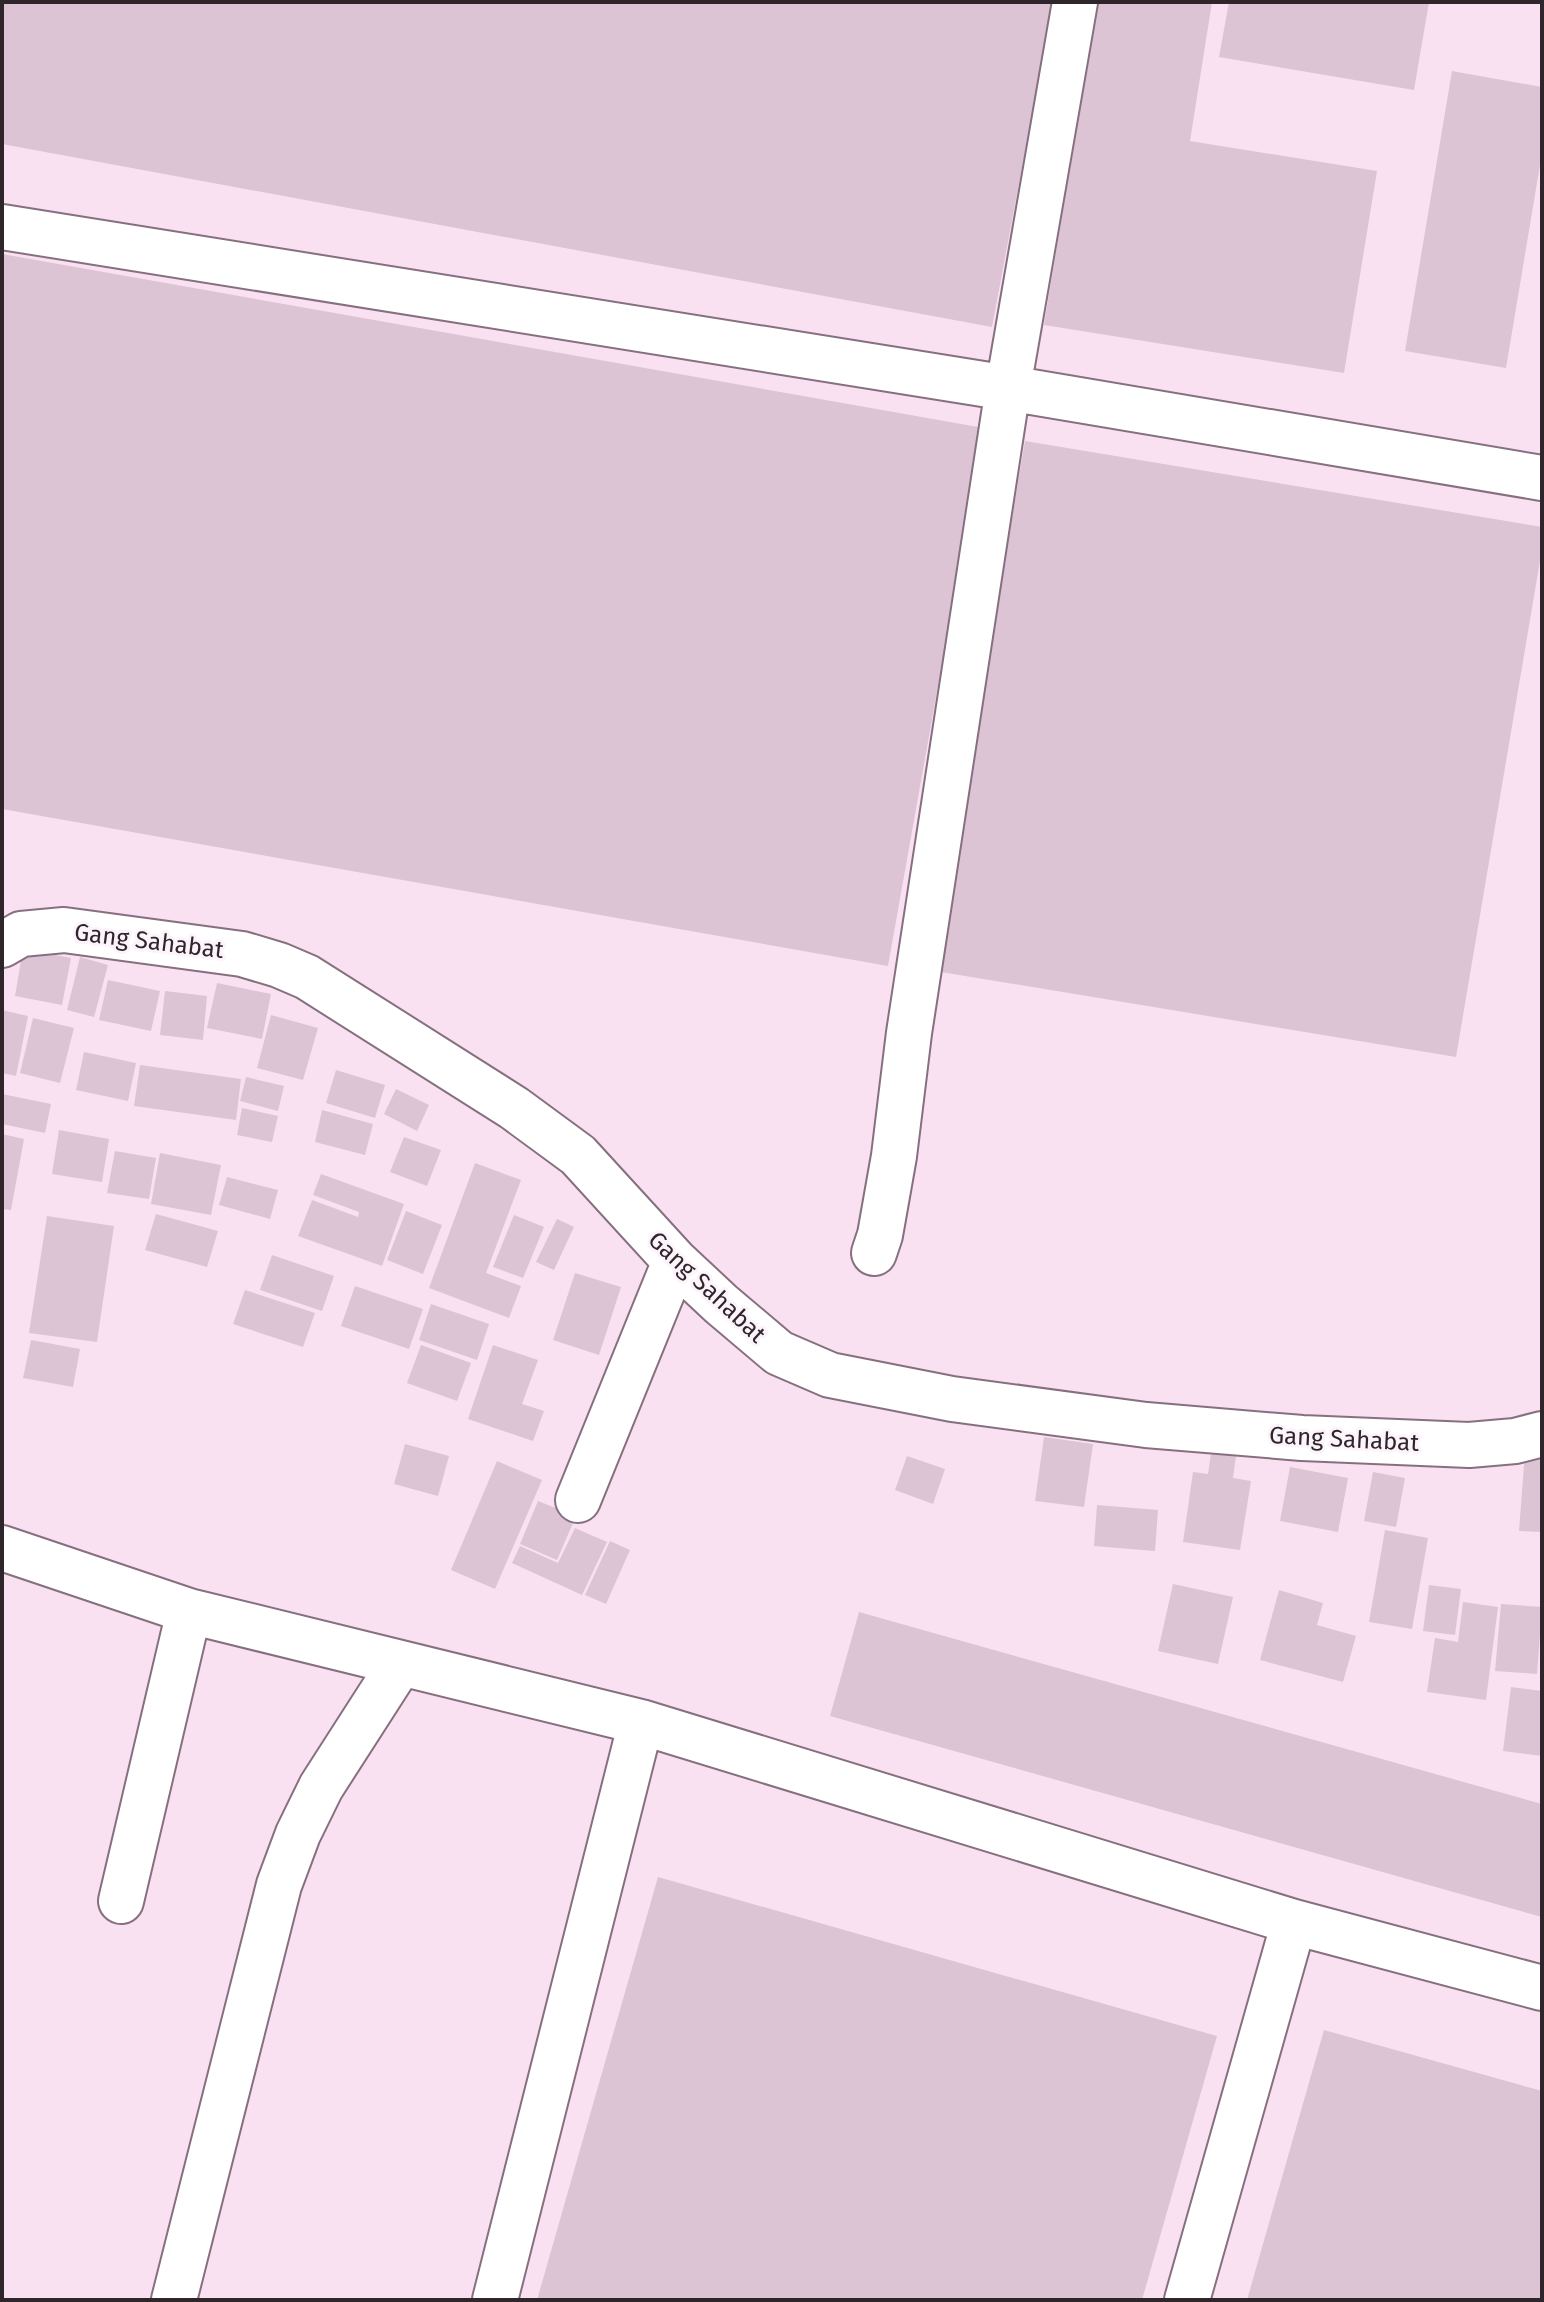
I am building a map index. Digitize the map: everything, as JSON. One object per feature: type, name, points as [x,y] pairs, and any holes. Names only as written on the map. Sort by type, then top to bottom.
[{"type":"street","points":[[874,1253],[894,1156],[909,1033],[1008,388],[1075,2]]},
{"type":"street","points":[[2,227],[1008,388],[1542,478]]},
{"type":"street","name":"Gang Sahabat","points":[[2,945],[21,934],[64,930],[242,954],[307,977],[514,1108],[578,1155],[675,1261],[721,1304],[779,1353],[830,1375],[952,1399],[1131,1423],[1302,1438],[1469,1445],[1515,1441],[1542,1434]]},
{"type":"street","points":[[578,1500],[675,1261]]},
{"type":"street","points":[[2,1548],[189,1611],[641,1722],[1294,1922],[1542,1988]]},
{"type":"street","points":[[121,1901],[189,1611]]},
{"type":"street","points":[[174,2300],[279,1885],[298,1834],[321,1787],[400,1664]]},
{"type":"street","points":[[495,2300],[641,1722]]},
{"type":"street","points":[[1187,2300],[1294,1922]]},
{"type":"building","points":[[3,2],[1053,2],[992,327],[2,144]]},
{"type":"building","points":[[1097,2],[1212,2],[1190,141],[1377,171],[1344,373],[1044,325]]},
{"type":"building","points":[[1229,2],[1429,2],[1414,90],[1219,57]]},
{"type":"building","points":[[1452,71],[1542,87],[1542,153],[1506,368],[1405,351]]},
{"type":"building","points":[[2,254],[984,428],[888,966],[2,809]]},
{"type":"building","points":[[1025,441],[1542,527],[1542,549],[1456,1057],[935,971]]},
{"type":"building","points":[[23,949],[71,958],[62,1005],[15,996]]},
{"type":"building","points":[[80,957],[108,965],[94,1017],[67,1010]]},
{"type":"building","points":[[108,980],[160,991],[151,1031],[99,1020]]},
{"type":"building","points":[[217,983],[271,994],[262,1039],[207,1028]]},
{"type":"building","points":[[165,991],[207,996],[203,1040],[160,1035]]},
{"type":"building","points":[[2,1010],[28,1016],[16,1076],[2,1073]]},
{"type":"building","points":[[271,1015],[318,1028],[303,1080],[257,1068]]},
{"type":"building","points":[[33,1018],[74,1028],[60,1083],[20,1073]]},
{"type":"building","points":[[84,1052],[136,1063],[128,1101],[76,1090]]},
{"type":"building","points":[[140,1065],[241,1079],[236,1120],[134,1106]]},
{"type":"building","points":[[336,1070],[385,1085],[375,1118],[326,1103]]},
{"type":"building","points":[[246,1077],[284,1086],[278,1111],[240,1101]]},
{"type":"building","points":[[396,1089],[429,1105],[417,1131],[384,1114]]},
{"type":"building","points":[[2,1094],[51,1104],[45,1133],[2,1124]]},
{"type":"building","points":[[242,1108],[278,1116],[272,1142],[237,1135]]},
{"type":"building","points":[[322,1110],[373,1124],[365,1155],[315,1142]]},
{"type":"building","points":[[59,1130],[109,1139],[102,1182],[52,1174]]},
{"type":"building","points":[[2,1134],[24,1139],[11,1210],[2,1209]]},
{"type":"building","points":[[404,1137],[441,1150],[427,1186],[390,1172]]},
{"type":"building","points":[[115,1151],[156,1158],[149,1199],[107,1193]]},
{"type":"building","points":[[160,1153],[221,1165],[211,1215],[151,1204]]},
{"type":"building","points":[[475,1163],[521,1180],[486,1273],[521,1286],[509,1318],[429,1288]]},
{"type":"building","points":[[321,1174],[404,1204],[382,1266],[298,1236],[312,1200],[358,1217],[359,1212],[313,1195]]},
{"type":"building","points":[[227,1177],[278,1190],[270,1219],[219,1205]]},
{"type":"building","points":[[406,1211],[442,1225],[423,1274],[387,1260]]},
{"type":"building","points":[[156,1214],[218,1231],[207,1267],[145,1250]]},
{"type":"building","points":[[514,1215],[544,1227],[523,1278],[493,1267]]},
{"type":"building","points":[[47,1216],[114,1226],[97,1342],[29,1333]]},
{"type":"building","points":[[557,1219],[574,1227],[554,1270],[536,1262]]},
{"type":"building","points":[[272,1255],[334,1276],[322,1311],[260,1290]]},
{"type":"building","points":[[575,1273],[621,1287],[599,1355],[553,1340]]},
{"type":"building","points":[[355,1286],[423,1309],[409,1349],[341,1326]]},
{"type":"building","points":[[245,1290],[315,1313],[303,1347],[233,1324]]},
{"type":"building","points":[[431,1304],[489,1324],[477,1360],[419,1340]]},
{"type":"building","points":[[31,1340],[80,1349],[73,1387],[23,1378]]},
{"type":"building","points":[[421,1345],[471,1363],[457,1401],[407,1383]]},
{"type":"building","points":[[493,1345],[538,1360],[522,1404],[544,1411],[533,1441],[468,1419]]},
{"type":"building","points":[[1044,1437],[1093,1444],[1084,1507],[1035,1501]]},
{"type":"building","points":[[405,1444],[449,1456],[438,1496],[394,1484]]},
{"type":"building","points":[[1525,1452],[1542,1453],[1542,1532],[1519,1531]]},
{"type":"building","points":[[1211,1453],[1236,1456],[1233,1478],[1251,1481],[1240,1550],[1183,1542],[1193,1472],[1208,1474]]},
{"type":"building","points":[[907,1456],[945,1469],[933,1504],[895,1490]]},
{"type":"building","points":[[497,1461],[542,1480],[495,1589],[451,1570]]},
{"type":"building","points":[[1290,1467],[1348,1478],[1338,1532],[1280,1521]]},
{"type":"building","points":[[1373,1472],[1405,1478],[1396,1527],[1364,1521]]},
{"type":"building","points":[[538,1501],[576,1516],[557,1560],[520,1544]]},
{"type":"building","points":[[1097,1505],[1158,1510],[1155,1551],[1094,1546]]},
{"type":"building","points":[[575,1528],[607,1542],[582,1595],[512,1563],[520,1546],[558,1563]]},
{"type":"building","points":[[1385,1530],[1428,1538],[1412,1629],[1369,1622]]},
{"type":"building","points":[[610,1541],[630,1550],[606,1604],[585,1595]]},
{"type":"building","points":[[1173,1584],[1233,1597],[1218,1664],[1158,1651]]},
{"type":"building","points":[[1429,1585],[1461,1589],[1455,1635],[1423,1631]]},
{"type":"building","points":[[1279,1590],[1323,1603],[1317,1625],[1356,1636],[1343,1682],[1260,1660]]},
{"type":"building","points":[[1463,1602],[1498,1607],[1486,1700],[1427,1692],[1435,1638],[1458,1642]]},
{"type":"building","points":[[1501,1604],[1542,1607],[1537,1674],[1495,1671]]},
{"type":"building","points":[[859,1612],[1542,1804],[1542,1917],[830,1716]]},
{"type":"building","points":[[1511,1687],[1542,1691],[1542,1756],[1503,1751]]},
{"type":"building","points":[[658,1877],[1217,2036],[1142,2300],[537,2300]]},
{"type":"building","points":[[1324,2030],[1542,2091],[1542,2300],[1247,2300]]}]
